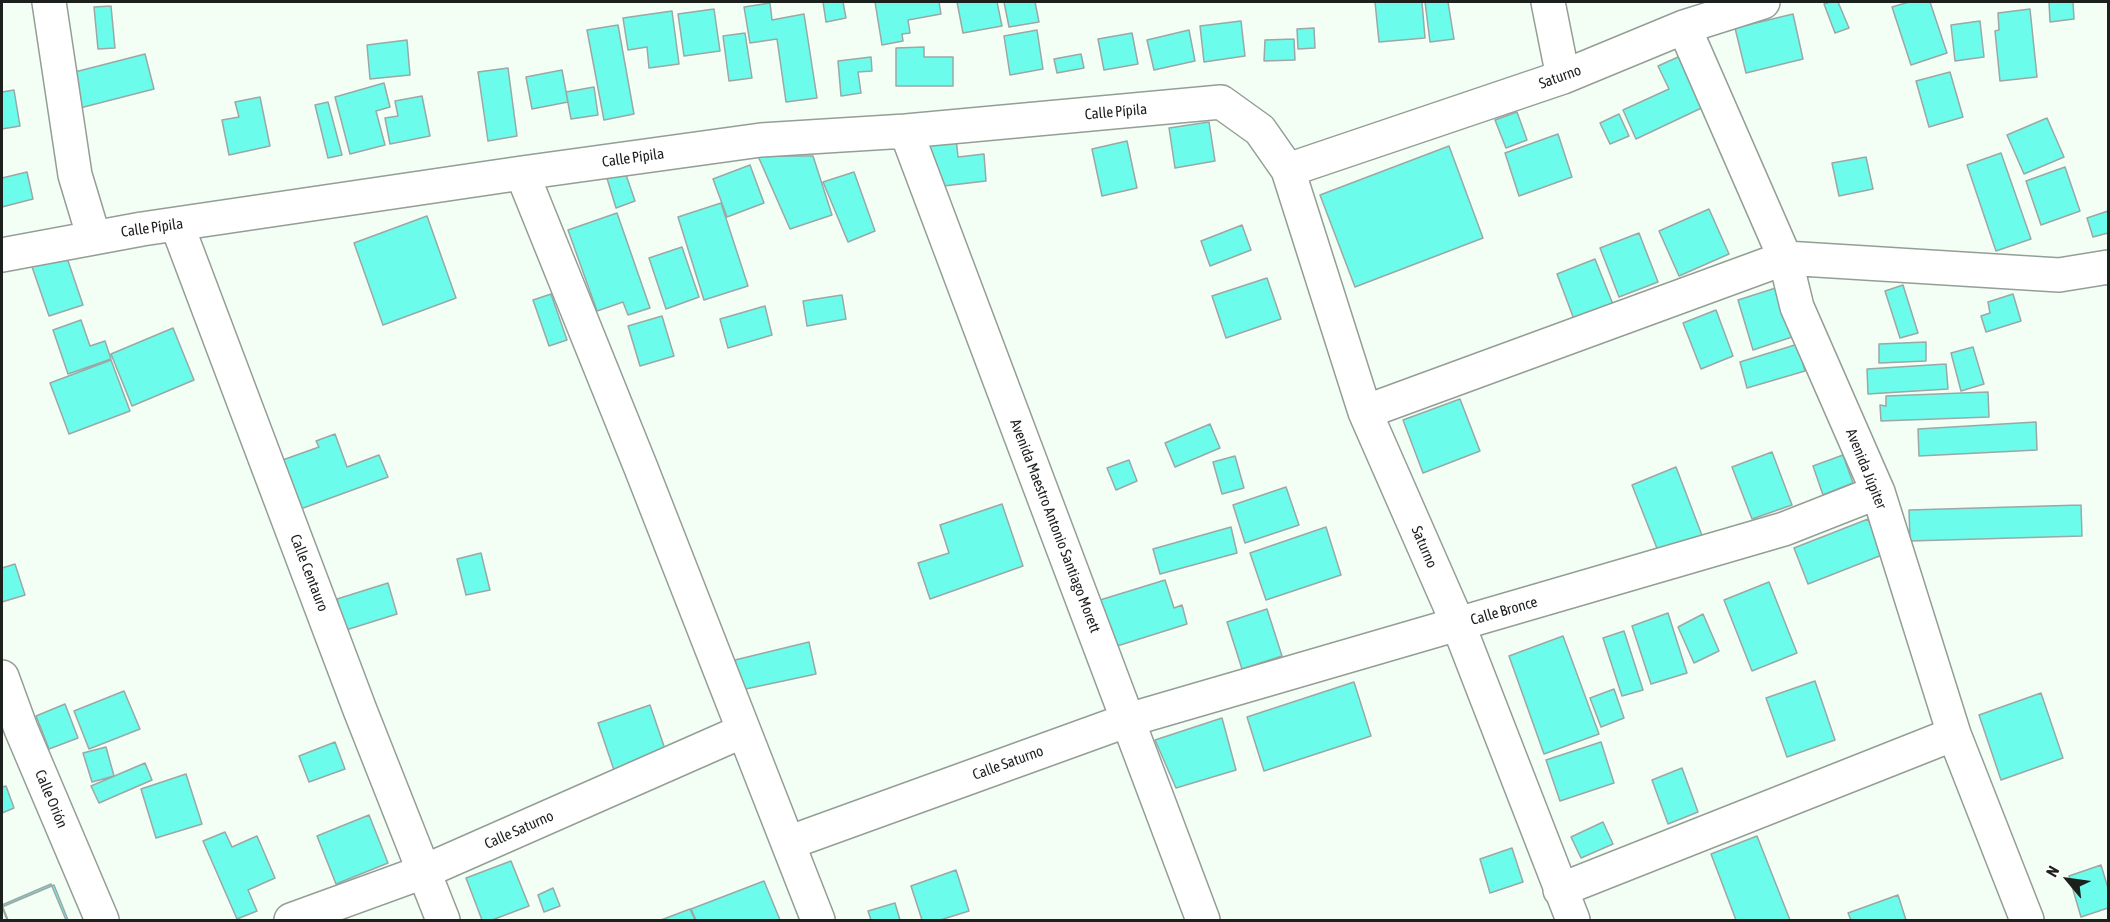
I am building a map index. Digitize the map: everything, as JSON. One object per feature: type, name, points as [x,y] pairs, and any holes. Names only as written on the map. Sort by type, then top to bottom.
[{"type":"street","points":[[49,2],[75,175],[93,238]]},
{"type":"street","points":[[1548,2],[1563,77]]},
{"type":"street","name":"Saturno","points":[[1288,170],[1563,77],[1684,27],[1763,2]]},
{"type":"street","name":"Avenida Júpiter","points":[[1684,27],[1785,258],[1797,307],[1878,492],[1954,734],[2027,921]]},
{"type":"street","name":"Calle Pípila","points":[[2,255],[142,229],[761,140],[906,131],[1221,102],[1260,130]]},
{"type":"street","name":"Saturno","points":[[1260,130],[1288,170],[1365,412],[1458,624],[1573,921]]},
{"type":"street","name":"Avenida Maestro Antonio Santiago Morett","points":[[906,131],[1203,921]]},
{"type":"street","points":[[522,173],[641,468],[818,921]]},
{"type":"street","name":"Calle Centauro","points":[[177,225],[443,921]]},
{"type":"street","points":[[1365,412],[1785,258],[2059,275],[2109,267]]},
{"type":"street","name":"Calle Bronce","points":[[1128,720],[1784,529],[1878,492]]},
{"type":"street","name":"Calle Orión","points":[[2,677],[21,729],[102,921]]},
{"type":"street","name":"Calle Saturno","points":[[788,843],[1128,720]]},
{"type":"street","name":"Calle Saturno","points":[[291,921],[423,872],[743,731]]},
{"type":"street","points":[[1560,890],[1954,734]]},
{"type":"building","points":[[823,2],[843,2],[846,18],[826,22]]},
{"type":"building","points":[[875,2],[939,2],[941,14],[908,20],[910,33],[902,34],[903,41],[882,45]]},
{"type":"building","points":[[957,2],[997,2],[1002,26],[963,33]]},
{"type":"building","points":[[1004,2],[1035,2],[1039,22],[1009,27]]},
{"type":"building","points":[[1375,2],[1422,2],[1425,38],[1379,42]]},
{"type":"building","points":[[1425,2],[1448,2],[1454,39],[1430,42]]},
{"type":"building","points":[[1838,2],[1849,28],[1835,33],[1824,4]]},
{"type":"building","points":[[1909,2],[1930,2],[1947,53],[1911,65],[1892,7]]},
{"type":"building","points":[[2049,2],[2073,2],[2074,19],[2050,22]]},
{"type":"building","points":[[770,3],[772,20],[804,14],[817,98],[786,102],[777,39],[750,43],[744,7]]},
{"type":"building","points":[[111,6],[115,48],[98,49],[94,7]]},
{"type":"building","points":[[714,9],[720,51],[684,56],[678,14]]},
{"type":"building","points":[[2030,9],[2037,77],[2000,81],[1995,31],[1999,30],[1998,13]]},
{"type":"building","points":[[672,11],[679,64],[649,68],[647,47],[628,50],[623,18]]},
{"type":"building","points":[[1793,14],[1803,59],[1746,73],[1735,28]]},
{"type":"building","points":[[1241,21],[1245,56],[1204,62],[1200,26]]},
{"type":"building","points":[[1980,21],[1984,57],[1955,61],[1951,25]]},
{"type":"building","points":[[618,25],[634,114],[604,120],[587,30]]},
{"type":"building","points":[[1314,28],[1315,48],[1298,49],[1297,29]]},
{"type":"building","points":[[1037,30],[1043,69],[1010,75],[1004,36]]},
{"type":"building","points":[[1189,30],[1195,61],[1154,70],[1147,40]]},
{"type":"building","points":[[745,33],[752,78],[729,81],[723,36]]},
{"type":"building","points":[[1132,33],[1138,64],[1104,70],[1098,39]]},
{"type":"building","points":[[1294,39],[1295,60],[1264,61],[1265,40]]},
{"type":"building","points":[[407,40],[410,75],[370,79],[367,45]]},
{"type":"building","points":[[924,47],[924,57],[953,57],[953,86],[896,86],[896,48]]},
{"type":"building","points":[[1687,53],[1710,104],[1636,139],[1623,110],[1669,89],[1658,66]]},
{"type":"building","points":[[145,54],[154,89],[80,108],[71,73]]},
{"type":"building","points":[[1081,54],[1084,68],[1057,73],[1054,59]]},
{"type":"building","points":[[871,57],[872,71],[858,72],[861,93],[841,96],[838,61]]},
{"type":"building","points":[[508,68],[517,136],[488,141],[478,72]]},
{"type":"building","points":[[562,70],[568,102],[532,109],[526,77]]},
{"type":"building","points":[[1950,72],[1963,117],[1929,127],[1916,81]]},
{"type":"building","points":[[384,83],[390,107],[376,111],[385,145],[350,154],[335,97]]},
{"type":"building","points":[[594,87],[598,115],[571,119],[566,92]]},
{"type":"building","points":[[14,90],[20,126],[2,129],[2,92]]},
{"type":"building","points":[[422,96],[430,136],[390,144],[385,118],[398,116],[395,101]]},
{"type":"building","points":[[260,97],[270,146],[229,155],[222,120],[239,117],[235,102]]},
{"type":"building","points":[[328,102],[342,155],[328,158],[315,105]]},
{"type":"building","points":[[1517,112],[1527,140],[1506,148],[1495,120]]},
{"type":"building","points":[[1619,114],[1629,136],[1610,144],[1600,123]]},
{"type":"building","points":[[2047,118],[2064,157],[2024,174],[2007,135]]},
{"type":"building","points":[[1209,122],[1215,161],[1175,168],[1169,128]]},
{"type":"building","points":[[1558,134],[1572,177],[1519,196],[1505,153]]},
{"type":"building","points":[[956,138],[958,157],[984,154],[986,181],[935,187],[929,141]]},
{"type":"building","points":[[1127,141],[1137,188],[1102,196],[1092,149]]},
{"type":"building","points":[[1449,146],[1483,238],[1355,287],[1320,195]]},
{"type":"building","points":[[2001,153],[2031,239],[1996,251],[1967,165]]},
{"type":"building","points":[[758,156],[813,156],[832,215],[790,229]]},
{"type":"building","points":[[1866,157],[1873,189],[1839,196],[1832,163]]},
{"type":"building","points":[[750,165],[764,203],[727,217],[713,179]]},
{"type":"building","points":[[2065,167],[2080,211],[2041,225],[2026,181]]},
{"type":"building","points":[[624,169],[635,201],[616,208],[606,175]]},
{"type":"building","points":[[27,172],[33,199],[2,207],[2,178]]},
{"type":"building","points":[[854,172],[875,231],[848,242],[823,182]]},
{"type":"building","points":[[721,203],[748,286],[704,300],[678,217]]},
{"type":"building","points":[[1709,209],[1729,254],[1679,276],[1659,231]]},
{"type":"building","points":[[2108,211],[2108,233],[2093,237],[2087,218]]},
{"type":"building","points":[[617,213],[650,308],[628,315],[623,302],[597,311],[568,230]]},
{"type":"building","points":[[427,216],[456,298],[383,325],[354,243]]},
{"type":"building","points":[[1242,225],[1251,250],[1210,266],[1201,241]]},
{"type":"building","points":[[1639,233],[1658,282],[1619,297],[1600,248]]},
{"type":"building","points":[[682,247],[699,297],[666,309],[649,258]]},
{"type":"building","points":[[64,249],[83,305],[49,316],[30,261]]},
{"type":"building","points":[[1595,259],[1614,307],[1575,322],[1557,274]]},
{"type":"building","points":[[1267,278],[1281,319],[1226,338],[1212,296]]},
{"type":"building","points":[[1903,285],[1918,333],[1900,338],[1885,291]]},
{"type":"building","points":[[1782,286],[1798,335],[1753,350],[1738,300]]},
{"type":"building","points":[[551,294],[567,340],[549,346],[533,300]]},
{"type":"building","points":[[2013,294],[2021,321],[1986,332],[1981,316],[1990,313],[1988,302]]},
{"type":"building","points":[[842,295],[846,319],[807,326],[803,301]]},
{"type":"building","points":[[765,306],[772,335],[728,348],[720,319]]},
{"type":"building","points":[[1716,310],[1733,356],[1701,369],[1683,323]]},
{"type":"building","points":[[662,316],[674,356],[640,366],[628,326]]},
{"type":"building","points":[[81,320],[90,346],[105,341],[111,359],[68,374],[53,330]]},
{"type":"building","points":[[173,328],[194,380],[132,406],[111,354]]},
{"type":"building","points":[[1926,342],[1926,361],[1879,363],[1879,344]]},
{"type":"building","points":[[1798,344],[1805,371],[1747,388],[1740,362]]},
{"type":"building","points":[[1973,347],[1984,384],[1961,391],[1951,353]]},
{"type":"building","points":[[111,360],[130,411],[69,434],[50,383]]},
{"type":"building","points":[[1946,364],[1948,389],[1868,394],[1867,369]]},
{"type":"building","points":[[1988,392],[1989,417],[1881,421],[1880,405],[1886,406],[1886,396]]},
{"type":"building","points":[[1460,399],[1480,451],[1423,473],[1403,420]]},
{"type":"building","points":[[2036,422],[2037,450],[1919,456],[1918,429]]},
{"type":"building","points":[[1210,424],[1220,448],[1175,467],[1165,443]]},
{"type":"building","points":[[335,434],[347,467],[379,455],[388,477],[295,511],[277,462],[319,447],[316,441]]},
{"type":"building","points":[[1772,452],[1792,505],[1752,519],[1732,467]]},
{"type":"building","points":[[1843,455],[1853,483],[1823,495],[1813,466]]},
{"type":"building","points":[[1235,456],[1244,488],[1222,494],[1213,462]]},
{"type":"building","points":[[1129,460],[1137,481],[1116,490],[1107,468]]},
{"type":"building","points":[[1676,467],[1703,538],[1660,556],[1632,485]]},
{"type":"building","points":[[1286,487],[1299,525],[1245,543],[1233,505]]},
{"type":"building","points":[[1002,504],[1023,566],[930,599],[918,563],[949,553],[940,525]]},
{"type":"building","points":[[2081,505],[2082,536],[1910,541],[1909,510]]},
{"type":"building","points":[[1868,519],[1882,555],[1808,584],[1794,548]]},
{"type":"building","points":[[1231,527],[1237,553],[1160,574],[1153,549]]},
{"type":"building","points":[[1326,527],[1341,575],[1266,600],[1250,553]]},
{"type":"building","points":[[481,553],[490,590],[466,595],[457,559]]},
{"type":"building","points":[[15,564],[25,595],[2,602],[2,568]]},
{"type":"building","points":[[1165,580],[1174,608],[1182,605],[1187,624],[1114,647],[1100,600]]},
{"type":"building","points":[[1769,582],[1797,653],[1752,671],[1724,600]]},
{"type":"building","points":[[388,583],[397,614],[346,630],[337,599]]},
{"type":"building","points":[[1267,609],[1282,656],[1242,669],[1227,622]]},
{"type":"building","points":[[1668,613],[1687,673],[1651,684],[1632,626]]},
{"type":"building","points":[[1703,614],[1719,651],[1694,663],[1678,627]]},
{"type":"building","points":[[1624,631],[1643,690],[1622,696],[1603,638]]},
{"type":"building","points":[[1563,636],[1599,734],[1544,754],[1509,656]]},
{"type":"building","points":[[809,642],[816,674],[741,690],[735,660]]},
{"type":"building","points":[[1815,681],[1835,740],[1787,757],[1766,698]]},
{"type":"building","points":[[1354,682],[1371,736],[1264,771],[1247,717]]},
{"type":"building","points":[[1614,689],[1624,718],[1601,727],[1590,698]]},
{"type":"building","points":[[124,691],[140,729],[89,749],[74,711]]},
{"type":"building","points":[[2041,693],[2063,758],[2001,780],[1979,715]]},
{"type":"building","points":[[65,704],[78,738],[49,749],[36,716]]},
{"type":"building","points":[[650,705],[668,758],[616,776],[598,723]]},
{"type":"building","points":[[1222,718],[1236,770],[1176,788],[1155,740]]},
{"type":"building","points":[[335,742],[345,769],[309,782],[299,756]]},
{"type":"building","points":[[1601,742],[1614,783],[1560,801],[1546,760]]},
{"type":"building","points":[[106,747],[114,776],[92,782],[83,753]]},
{"type":"building","points":[[145,763],[152,780],[99,803],[91,786]]},
{"type":"building","points":[[1682,768],[1698,812],[1668,824],[1652,780]]},
{"type":"building","points":[[186,774],[202,824],[156,838],[141,789]]},
{"type":"building","points":[[6,786],[14,808],[2,813],[2,787]]},
{"type":"building","points":[[369,815],[388,863],[336,884],[317,836]]},
{"type":"building","points":[[1603,822],[1613,844],[1581,858],[1571,837]]},
{"type":"building","points":[[225,832],[232,847],[257,836],[275,878],[248,890],[257,911],[237,919],[203,841]]},
{"type":"building","points":[[1757,836],[1790,920],[1736,920],[1711,854]]},
{"type":"building","points":[[1512,848],[1523,882],[1490,893],[1480,859]]},
{"type":"building","points":[[511,861],[529,906],[492,920],[482,920],[466,878]]},
{"type":"building","points":[[2101,865],[2108,888],[2108,908],[2081,917],[2069,876]]},
{"type":"building","points":[[956,870],[969,911],[940,920],[922,920],[911,886]]},
{"type":"building","points":[[764,881],[780,920],[696,920],[691,909]]},
{"type":"building","points":[[51,884],[66,920],[8,920],[2,905]]},
{"type":"building","points":[[54,885],[68,920],[7,920],[2,907]]},
{"type":"building","points":[[553,888],[560,906],[544,912],[538,895]]},
{"type":"building","points":[[1898,895],[1906,920],[1851,920],[1848,913]]},
{"type":"building","points":[[895,903],[900,920],[871,920],[868,911]]},
{"type":"building","points":[[690,909],[695,920],[661,920]]}]
